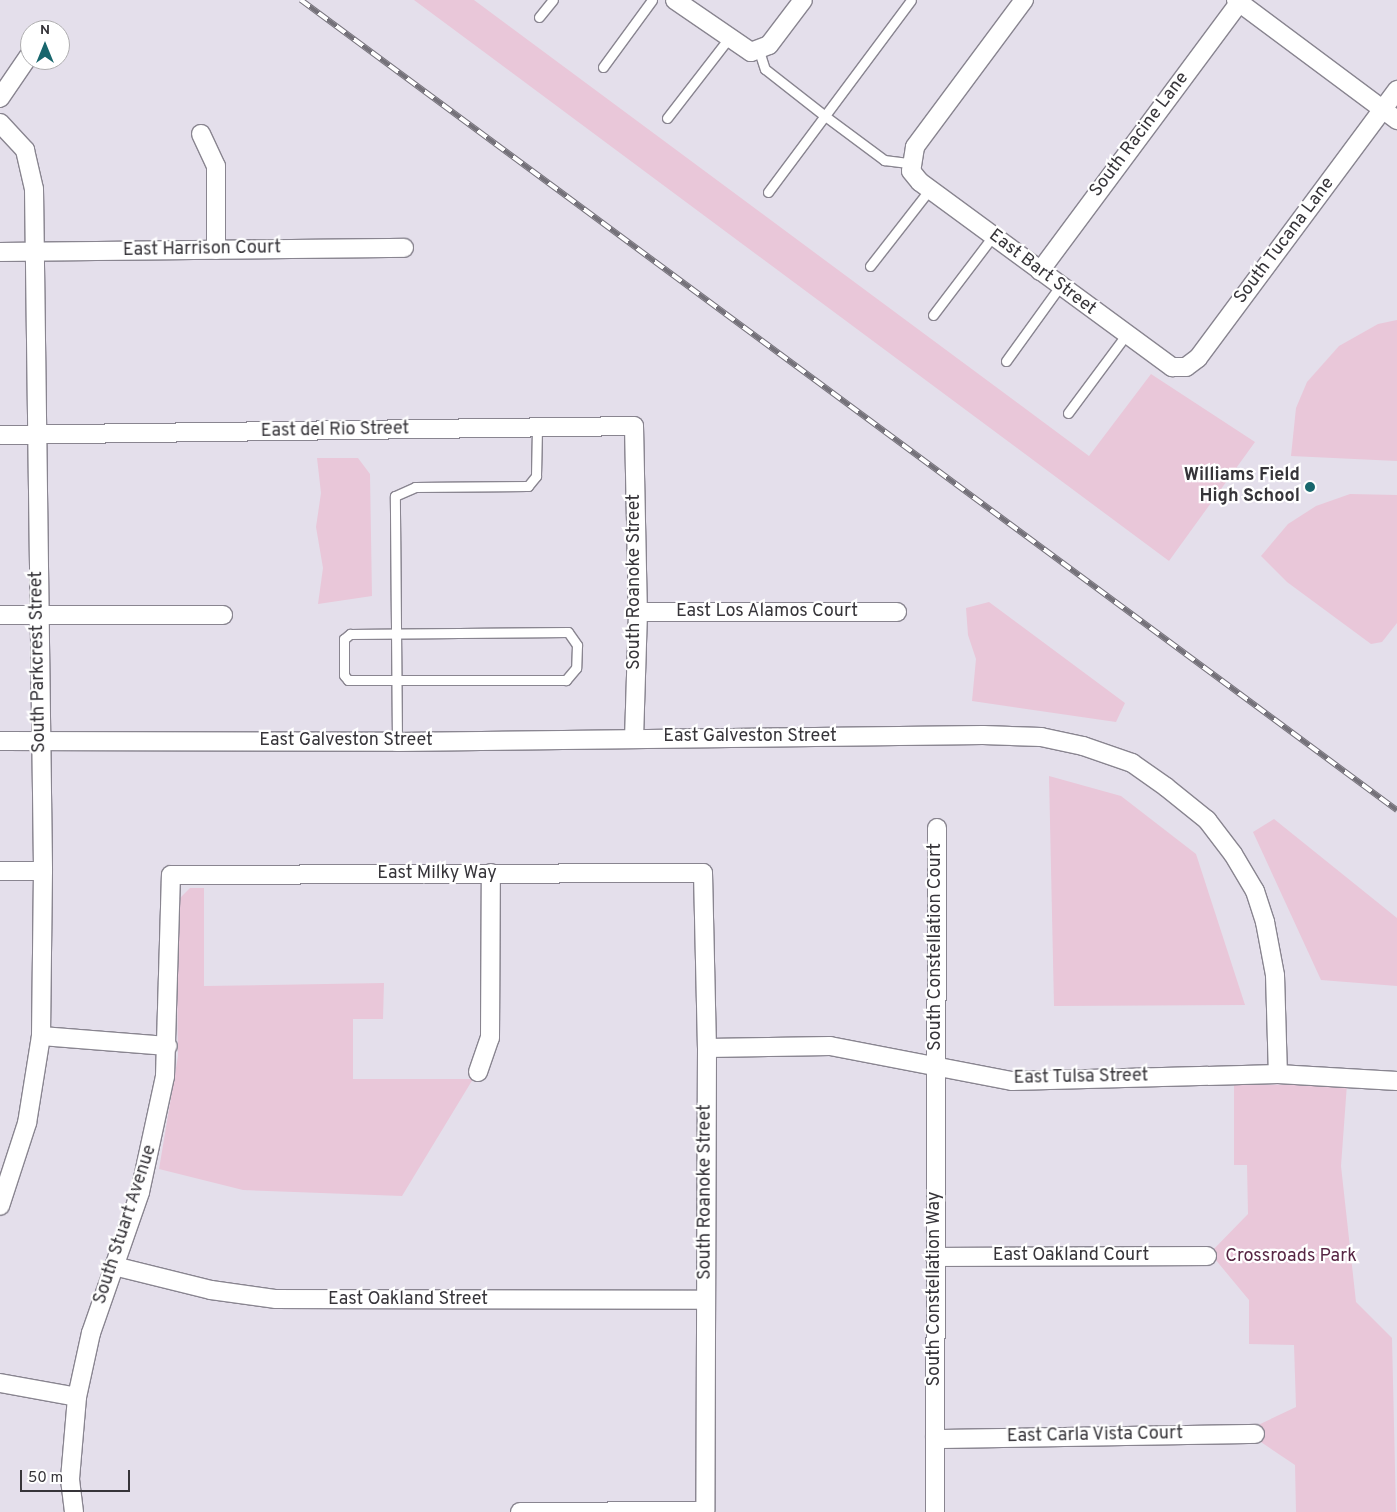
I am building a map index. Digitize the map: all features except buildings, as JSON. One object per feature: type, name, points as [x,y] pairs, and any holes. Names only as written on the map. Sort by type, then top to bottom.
[{"type":"street","points":[[675,0],[745,50],[759,51],[769,45],[803,0]]},
{"type":"street","points":[[910,165],[915,147],[1024,0]]},
{"type":"street","points":[[1239,1],[1397,120]]},
{"type":"street","name":"South Racine Lane","points":[[1040,271],[1239,1]]},
{"type":"street","points":[[0,98],[20,69]]},
{"type":"street","name":"South Tucana Lane","points":[[1182,368],[1198,358],[1397,90]]},
{"type":"street","name":"South Parkcrest Street","points":[[0,123],[25,150],[34,189],[32,252],[43,871],[41,1036],[27,1123],[0,1206]]},
{"type":"street","points":[[201,134],[216,166],[216,250]]},
{"type":"street","name":"East Bart Street","points":[[910,165],[930,189],[1163,363],[1182,368]]},
{"type":"street","name":"East Harrison Court","points":[[0,252],[404,248]]},
{"type":"street","name":"East del Rio Street","points":[[0,435],[634,426]]},
{"type":"street","name":"South Roanoke Street","points":[[634,426],[638,612],[634,737]]},
{"type":"street","name":"East Los Alamos Court","points":[[638,612],[897,612]]},
{"type":"street","points":[[0,615],[224,614]]},
{"type":"street","name":"East Galveston Street","points":[[0,740],[397,742],[634,737],[1041,737],[1132,763],[1207,820],[1254,891],[1275,975],[1278,1074]]},
{"type":"street","name":"South Constellation Court","points":[[936,1065],[937,828]]},
{"type":"street","points":[[0,871],[43,871]]},
{"type":"street","points":[[478,1072],[490,1038],[491,873]]},
{"type":"street","name":"South Roanoke Street","points":[[520,1512],[705,1511],[707,1048],[703,873]]},
{"type":"street","name":"East Milky Way","points":[[171,875],[703,873]]},
{"type":"street","name":"South Stuart Avenue","points":[[74,1512],[70,1478],[77,1397],[91,1333],[154,1142],[168,1046],[171,875]]},
{"type":"street","points":[[41,1036],[168,1046]]},
{"type":"street","name":"East Tulsa Street","points":[[707,1048],[830,1046],[1012,1081],[1278,1074],[1397,1081]]},
{"type":"street","name":"South Constellation Way","points":[[935,1512],[936,1065]]},
{"type":"street","name":"East Oakland Court","points":[[935,1257],[1207,1256]]},
{"type":"street","name":"East Oakland Street","points":[[114,1266],[211,1290],[276,1299],[706,1300]]},
{"type":"street","points":[[0,1383],[77,1397]]},
{"type":"street","name":"East Carla Vista Court","points":[[935,1439],[1254,1434]]},
{"type":"lane","points":[[539,18],[553,0]]},
{"type":"lane","points":[[603,67],[652,0]]},
{"type":"lane","points":[[768,192],[911,0]]},
{"type":"lane","points":[[667,118],[728,39]]},
{"type":"lane","points":[[759,51],[765,69],[825,116],[884,160],[910,165]]},
{"type":"lane","points":[[870,266],[930,189]]},
{"type":"lane","points":[[932,314],[993,236]]},
{"type":"lane","points":[[1006,361],[1060,286]]},
{"type":"lane","points":[[1068,413],[1126,335]]},
{"type":"lane","points":[[397,742],[395,496],[415,486],[528,486],[536,476],[538,428]]},
{"type":"lane","points":[[568,632],[577,645],[576,668],[566,680],[396,679],[348,680],[344,675],[344,639],[350,634],[568,632]]},
{"type":"green space","points":[[414,0],[474,0],[1089,456],[1151,374],[1255,442],[1169,561]]},
{"type":"green space","points":[[1397,320],[1397,461],[1291,456],[1296,408],[1307,382],[1339,346],[1378,324]]},
{"type":"green space","points":[[317,458],[358,458],[370,474],[372,596],[318,604],[323,568],[316,527],[321,493]]},
{"type":"green space","points":[[1350,494],[1397,495],[1397,623],[1382,642],[1371,644],[1287,582],[1261,556],[1288,524],[1316,506]]},
{"type":"green space","points":[[989,602],[1125,703],[1116,722],[972,701],[976,659],[968,635],[966,608]]},
{"type":"green space","points":[[1049,776],[1121,796],[1196,854],[1245,1005],[1054,1006]]},
{"type":"green space","points":[[1274,819],[1397,918],[1397,986],[1321,980],[1253,832]]},
{"type":"green space","points":[[190,888],[204,888],[204,986],[384,983],[383,1019],[353,1019],[353,1079],[473,1079],[402,1196],[243,1190],[159,1169],[178,1056],[176,902]]},
{"type":"green space","name":"Crossroads Park","points":[[1347,1084],[1341,1166],[1356,1302],[1392,1338],[1396,1512],[1296,1512],[1295,1465],[1255,1438],[1256,1426],[1296,1407],[1294,1345],[1249,1344],[1249,1300],[1210,1253],[1248,1214],[1247,1165],[1234,1165],[1234,1085]]},
{"type":"railway","points":[[301,0],[1397,810]]},
{"type":"place","name":"Williams Field High School","points":[[1310,487]]}]
